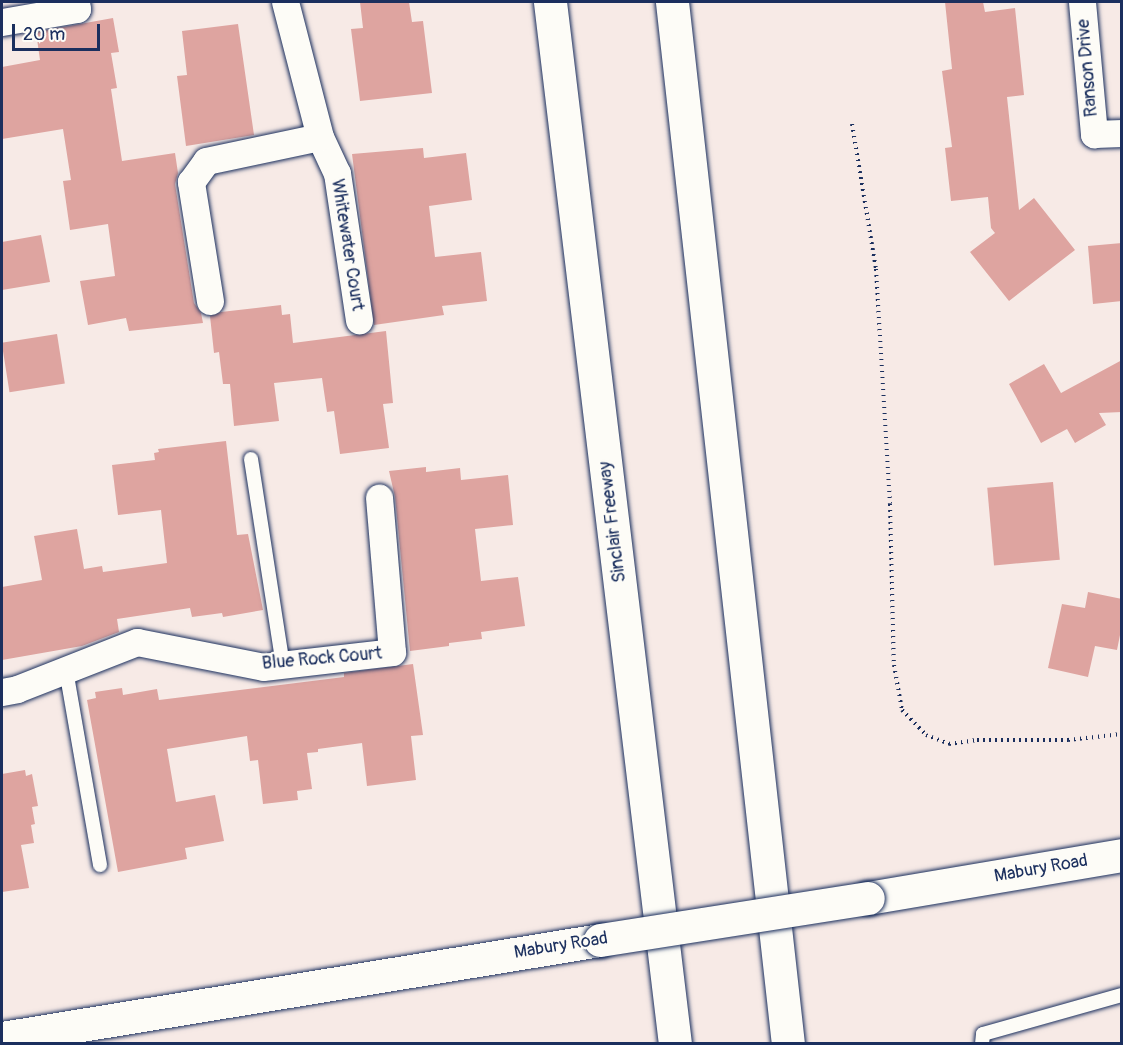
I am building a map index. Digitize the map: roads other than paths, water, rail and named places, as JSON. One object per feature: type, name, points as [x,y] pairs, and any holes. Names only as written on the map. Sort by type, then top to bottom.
[{"type":"main road","name":"Sinclair Freeway","points":[[550,2],[675,1044]]},
{"type":"main road","points":[[672,2],[788,1044]]},
{"type":"main road","name":"Mabury Road","points":[[2,1038],[1122,855]]},
{"type":"street","points":[[2,22],[77,9],[76,2]]},
{"type":"street","name":"Whitewater Court","points":[[285,2],[320,137],[337,173],[359,320]]},
{"type":"street","name":"Ranson Drive","points":[[1082,2],[1094,134],[1122,133]]},
{"type":"street","points":[[210,301],[191,182],[206,160],[320,137]]},
{"type":"street","name":"Blue Rock Court","points":[[2,692],[17,689],[137,642],[263,667],[392,652],[379,498]]},
{"type":"lane","points":[[250,459],[283,665]]},
{"type":"lane","points":[[66,670],[100,865]]},
{"type":"lane","points":[[982,1044],[983,1034],[1122,995]]}]
